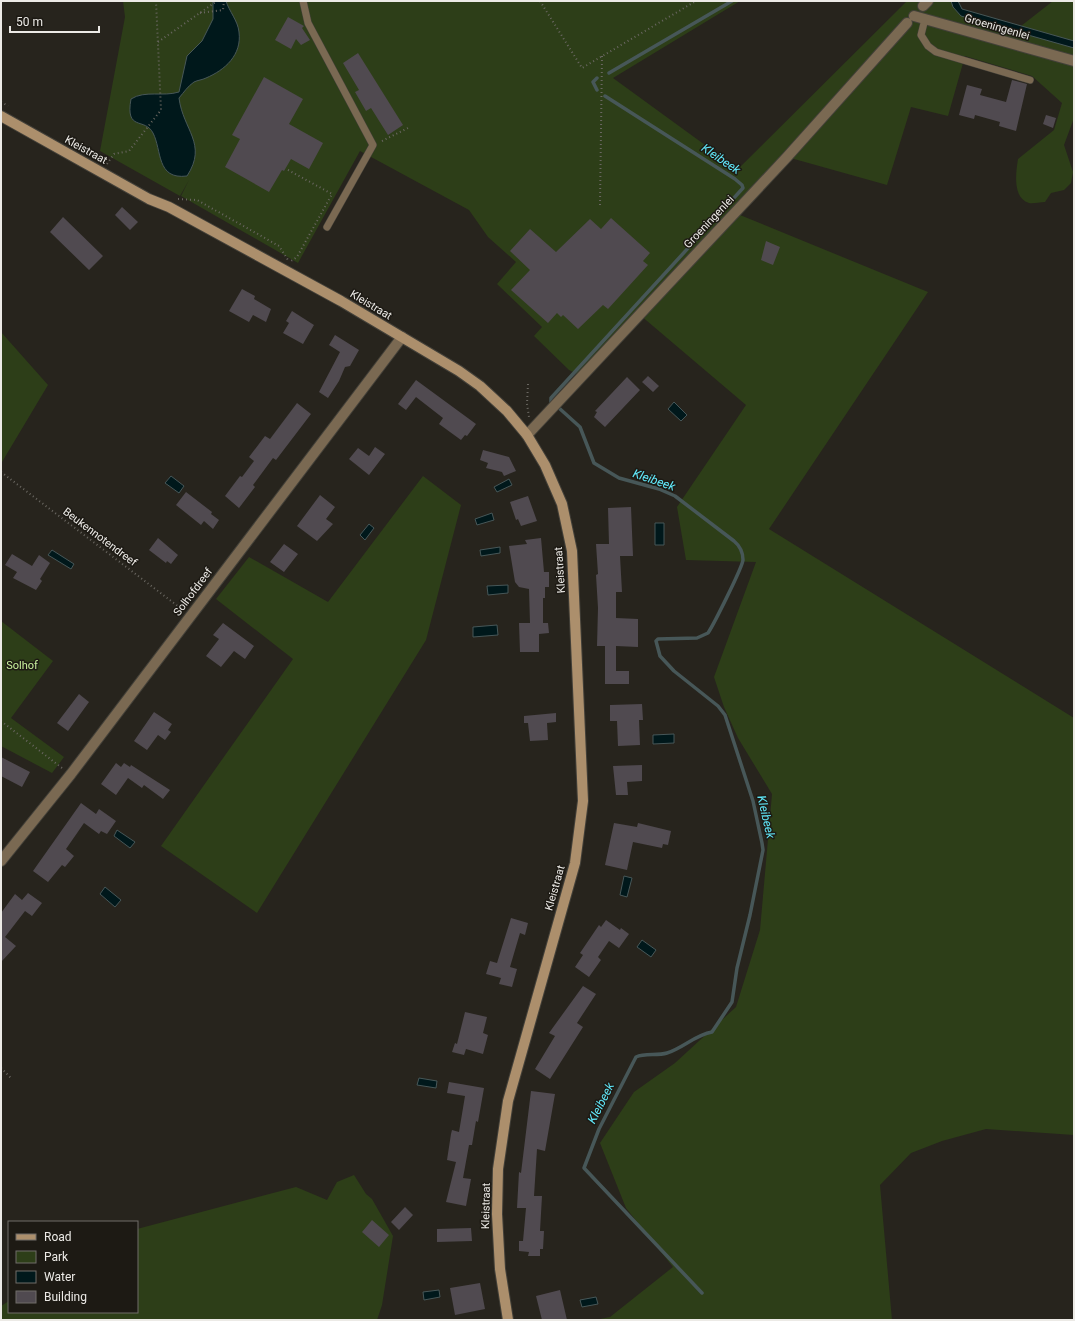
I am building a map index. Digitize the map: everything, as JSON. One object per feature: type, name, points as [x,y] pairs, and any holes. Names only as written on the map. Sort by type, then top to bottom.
[{"type":"street","name":"Groeningenlei","points":[[914,16],[1074,61]]},
{"type":"street","name":"Groeningenlei","points":[[526,435],[787,157],[907,24]]},
{"type":"street","name":"Kleistraat","points":[[1,116],[149,199],[169,206],[300,278],[459,371],[480,386],[507,411],[526,435],[553,479],[562,504],[572,551],[584,801],[575,863],[508,1101],[498,1169],[497,1214],[500,1269],[508,1320]]},
{"type":"street","name":"Solhofdreef","points":[[1,861],[71,774],[402,337]]},
{"type":"lane","points":[[303,1],[308,23],[374,145],[328,228]]},
{"type":"lane","points":[[925,19],[921,35],[928,46],[936,52],[1030,80]]},
{"type":"path","points":[[101,172],[114,154],[129,152],[161,110],[156,1]]},
{"type":"path","points":[[158,42],[217,1]]},
{"type":"path","points":[[199,13],[223,10],[224,1]]},
{"type":"path","points":[[540,1],[582,68],[696,1]]},
{"type":"path","points":[[600,205],[602,56]]},
{"type":"path","points":[[1,102],[14,109]]},
{"type":"path","points":[[374,145],[408,128]]},
{"type":"path","points":[[108,162],[113,165]]},
{"type":"path","points":[[288,170],[332,194],[297,257],[290,262]]},
{"type":"path","points":[[174,199],[197,200],[279,246],[300,278]]},
{"type":"path","points":[[528,384],[528,413],[534,427]]},
{"type":"path","name":"Beukennotendreef","points":[[1,472],[190,616]]},
{"type":"path","points":[[1,721],[71,774]]},
{"type":"path","points":[[1,1068],[11,1078]]},
{"type":"green space","points":[[123,1],[740,1],[613,78],[738,169],[907,1],[958,1],[962,9],[1021,26],[1053,1],[1074,1],[1074,118],[1064,145],[1073,172],[1071,183],[1064,190],[1051,193],[1045,202],[1029,203],[1020,196],[1016,184],[1018,159],[1054,130],[1062,103],[1032,76],[965,56],[948,116],[911,107],[887,185],[787,157],[735,213],[928,292],[769,529],[1074,718],[1074,1135],[986,1129],[942,1141],[911,1153],[880,1185],[892,1320],[595,1320],[610,1317],[673,1267],[626,1208],[600,1143],[634,1092],[675,1063],[736,1007],[760,930],[772,794],[738,738],[724,707],[714,677],[756,562],[686,560],[677,507],[746,405],[640,315],[581,376],[569,370],[534,336],[542,327],[497,284],[516,262],[488,237],[469,210],[360,151],[298,263],[181,196],[189,180],[180,196],[100,151],[125,17]]},
{"type":"green space","points":[[1,332],[48,385],[2,462],[1,461]]},
{"type":"green space","points":[[423,476],[461,505],[426,640],[257,913],[161,846],[293,659],[216,599],[249,557],[328,602]]},
{"type":"green space","name":"Solhof","points":[[1,621],[53,661],[11,718],[64,757],[52,773],[1,746]]},
{"type":"green space","points":[[354,1175],[366,1194],[372,1199],[393,1236],[382,1305],[377,1320],[1,1320],[1,1306],[8,1302],[8,1313],[138,1313],[138,1229],[296,1187],[327,1200],[337,1182]]},
{"type":"water","points":[[213,1],[226,1],[238,28],[238,48],[231,61],[226,66],[213,75],[194,82],[179,98],[181,109],[195,146],[195,155],[193,165],[187,176],[177,176],[165,169],[156,140],[150,128],[133,120],[130,109],[131,99],[136,96],[148,94],[167,94],[179,92],[187,56],[202,41],[213,19]]},
{"type":"water","points":[[951,1],[958,1],[962,9],[1074,41],[1074,48],[961,16],[953,7]]},
{"type":"water","points":[[674,402],[687,415],[681,421],[668,409]]},
{"type":"water","points":[[171,476],[184,486],[179,493],[165,483]]},
{"type":"water","points":[[509,479],[512,485],[497,492],[494,487]]},
{"type":"water","points":[[492,513],[494,520],[477,525],[475,519]]},
{"type":"water","points":[[655,523],[664,523],[664,545],[655,545]]},
{"type":"water","points":[[369,524],[374,528],[365,540],[360,535]]},
{"type":"water","points":[[500,547],[500,553],[481,556],[480,550]]},
{"type":"water","points":[[52,550],[74,564],[71,569],[48,555]]},
{"type":"water","points":[[508,585],[508,593],[488,595],[487,586]]},
{"type":"water","points":[[497,625],[498,635],[473,637],[473,627]]},
{"type":"water","points":[[674,734],[674,743],[653,744],[653,735]]},
{"type":"water","points":[[117,830],[135,842],[130,848],[114,836]]},
{"type":"water","points":[[624,876],[632,878],[627,897],[620,895]]},
{"type":"water","points":[[105,887],[121,900],[115,907],[100,894]]},
{"type":"water","points":[[642,940],[656,950],[651,957],[637,947]]},
{"type":"water","points":[[419,1078],[437,1081],[436,1088],[417,1085]]},
{"type":"water","points":[[439,1290],[440,1297],[424,1300],[423,1292]]},
{"type":"water","points":[[596,1297],[598,1304],[582,1307],[580,1300]]},
{"type":"building","points":[[288,17],[304,26],[302,28],[310,40],[301,45],[296,39],[291,49],[275,40]]},
{"type":"building","points":[[358,53],[403,125],[388,135],[371,108],[366,111],[355,92],[359,90],[343,63]]},
{"type":"building","points":[[264,77],[303,99],[289,124],[323,143],[309,169],[291,159],[284,171],[282,170],[269,192],[225,167],[240,139],[232,135]]},
{"type":"building","points":[[1012,80],[1027,84],[1016,131],[999,126],[1000,122],[975,115],[974,119],[959,115],[967,85],[982,89],[980,95],[1006,102]]},
{"type":"building","points":[[1046,115],[1056,118],[1053,128],[1043,124]]},
{"type":"building","points":[[122,207],[138,222],[130,230],[115,215]]},
{"type":"building","points":[[63,217],[103,256],[89,270],[50,232]]},
{"type":"building","points":[[611,218],[650,253],[643,261],[648,265],[608,309],[603,305],[578,329],[563,315],[561,317],[557,313],[548,323],[511,290],[530,270],[510,251],[530,229],[556,252],[590,219],[601,229]]},
{"type":"building","points":[[766,241],[780,247],[773,265],[761,260]]},
{"type":"building","points":[[242,289],[255,296],[254,299],[271,309],[266,322],[253,315],[249,322],[229,311]]},
{"type":"building","points":[[292,311],[314,325],[303,344],[283,333],[289,323],[286,321]]},
{"type":"building","points":[[335,335],[359,350],[350,366],[345,367],[339,381],[328,398],[319,392],[340,352],[329,345]]},
{"type":"building","points":[[648,376],[659,386],[653,392],[642,382]]},
{"type":"building","points":[[627,377],[640,390],[605,427],[594,417],[597,412],[595,411]]},
{"type":"building","points":[[416,380],[476,424],[467,436],[465,435],[461,440],[439,424],[443,418],[416,397],[406,410],[398,404]]},
{"type":"building","points":[[297,403],[311,414],[276,460],[273,458],[253,485],[255,487],[239,508],[225,496],[240,476],[242,477],[254,461],[249,457],[265,436],[270,439]]},
{"type":"building","points":[[375,447],[385,454],[369,475],[349,459],[358,448],[369,456]]},
{"type":"building","points":[[483,450],[509,457],[516,471],[504,476],[502,472],[486,468],[488,463],[480,460]]},
{"type":"building","points":[[186,492],[212,512],[211,514],[219,520],[213,529],[204,521],[201,525],[176,505]]},
{"type":"building","points":[[320,495],[335,507],[326,519],[333,524],[317,541],[297,526]]},
{"type":"building","points":[[528,496],[537,521],[521,526],[518,519],[516,520],[510,502]]},
{"type":"building","points":[[631,507],[633,556],[620,556],[622,592],[616,592],[616,618],[638,619],[638,647],[616,646],[616,671],[629,671],[629,684],[605,684],[605,646],[597,646],[598,608],[596,575],[598,574],[596,544],[609,544],[608,508]]},
{"type":"building","points":[[158,538],[178,555],[171,564],[167,561],[166,563],[149,550]]},
{"type":"building","points":[[541,538],[544,572],[549,572],[549,587],[545,587],[545,598],[543,598],[543,623],[548,623],[549,633],[539,634],[539,652],[520,652],[519,623],[530,623],[529,589],[519,587],[515,582],[509,546],[527,544],[525,540]]},
{"type":"building","points":[[284,544],[298,554],[284,572],[270,562]]},
{"type":"building","points":[[12,554],[32,566],[39,555],[50,563],[40,579],[42,581],[36,590],[13,578],[17,572],[5,565]]},
{"type":"building","points":[[223,623],[254,646],[245,659],[234,651],[221,667],[206,656],[219,639],[213,635]]},
{"type":"building","points":[[79,694],[89,702],[68,731],[57,723]]},
{"type":"building","points":[[642,704],[643,720],[639,720],[640,745],[618,746],[617,721],[610,721],[610,705]]},
{"type":"building","points":[[154,712],[172,724],[168,730],[171,732],[165,740],[158,735],[147,750],[134,741]]},
{"type":"building","points":[[556,713],[556,722],[547,723],[548,740],[530,741],[528,723],[524,723],[524,716]]},
{"type":"building","points":[[1,757],[30,772],[22,787],[1,776]]},
{"type":"building","points":[[116,763],[121,767],[124,763],[130,767],[131,765],[170,790],[163,799],[144,785],[142,788],[128,778],[116,795],[101,784]]},
{"type":"building","points":[[642,765],[642,781],[627,782],[628,795],[616,795],[613,766]]},
{"type":"building","points":[[81,803],[96,814],[99,809],[116,821],[107,834],[101,831],[99,834],[84,823],[66,849],[74,856],[65,867],[62,865],[48,882],[33,871]]},
{"type":"building","points":[[614,823],[637,827],[638,823],[671,831],[668,845],[663,844],[662,848],[633,842],[627,870],[605,865]]},
{"type":"building","points":[[28,893],[42,903],[32,916],[25,911],[5,937],[16,946],[1,962],[1,913],[15,894],[22,900]]},
{"type":"building","points":[[511,918],[528,923],[525,935],[520,933],[510,967],[517,969],[512,987],[499,984],[501,978],[486,974],[490,961],[497,963]]},
{"type":"building","points":[[606,920],[620,930],[621,928],[629,934],[619,948],[609,941],[598,957],[601,960],[589,977],[575,967],[583,955],[580,953],[599,925],[601,927]]},
{"type":"building","points":[[583,986],[596,994],[577,1023],[583,1027],[550,1079],[535,1069],[555,1036],[549,1033]]},
{"type":"building","points":[[465,1012],[487,1017],[483,1033],[488,1035],[483,1054],[466,1049],[464,1055],[452,1052],[455,1043],[457,1044]]},
{"type":"building","points":[[449,1082],[484,1088],[478,1122],[476,1121],[472,1145],[469,1145],[463,1178],[471,1179],[466,1206],[446,1202],[456,1162],[447,1160],[451,1134],[452,1130],[459,1132],[465,1096],[447,1093]]},
{"type":"building","points":[[531,1091],[555,1094],[545,1151],[537,1149],[534,1196],[542,1196],[540,1231],[544,1231],[543,1249],[540,1249],[540,1256],[528,1256],[529,1252],[519,1251],[519,1241],[523,1241],[526,1208],[517,1208],[519,1172],[521,1173]]},
{"type":"building","points":[[405,1207],[413,1215],[399,1230],[391,1222]]},
{"type":"building","points":[[372,1220],[389,1235],[379,1247],[362,1232]]},
{"type":"building","points":[[471,1228],[472,1241],[437,1242],[437,1229]]},
{"type":"building","points":[[480,1283],[485,1309],[455,1315],[450,1288]]},
{"type":"building","points":[[560,1290],[567,1320],[542,1320],[536,1296]]},
{"type":"waterway","name":"Kleibeek","points":[[609,73],[732,1]]},
{"type":"waterway","name":"Kleibeek","points":[[597,78],[593,82],[597,90]]},
{"type":"waterway","name":"Kleibeek","points":[[551,402],[551,398],[743,188],[742,185],[735,179],[605,96]]},
{"type":"waterway","name":"Kleibeek","points":[[559,408],[580,427],[594,463],[619,478],[659,489],[675,496],[734,541],[742,552],[743,560],[738,574],[708,633],[697,638],[658,639],[656,641],[660,656],[674,671],[718,706],[725,715],[753,801],[762,843],[763,850],[750,915],[737,968],[732,1002],[712,1032],[700,1036],[667,1053],[636,1057],[599,1129],[584,1168],[702,1293]]}]
